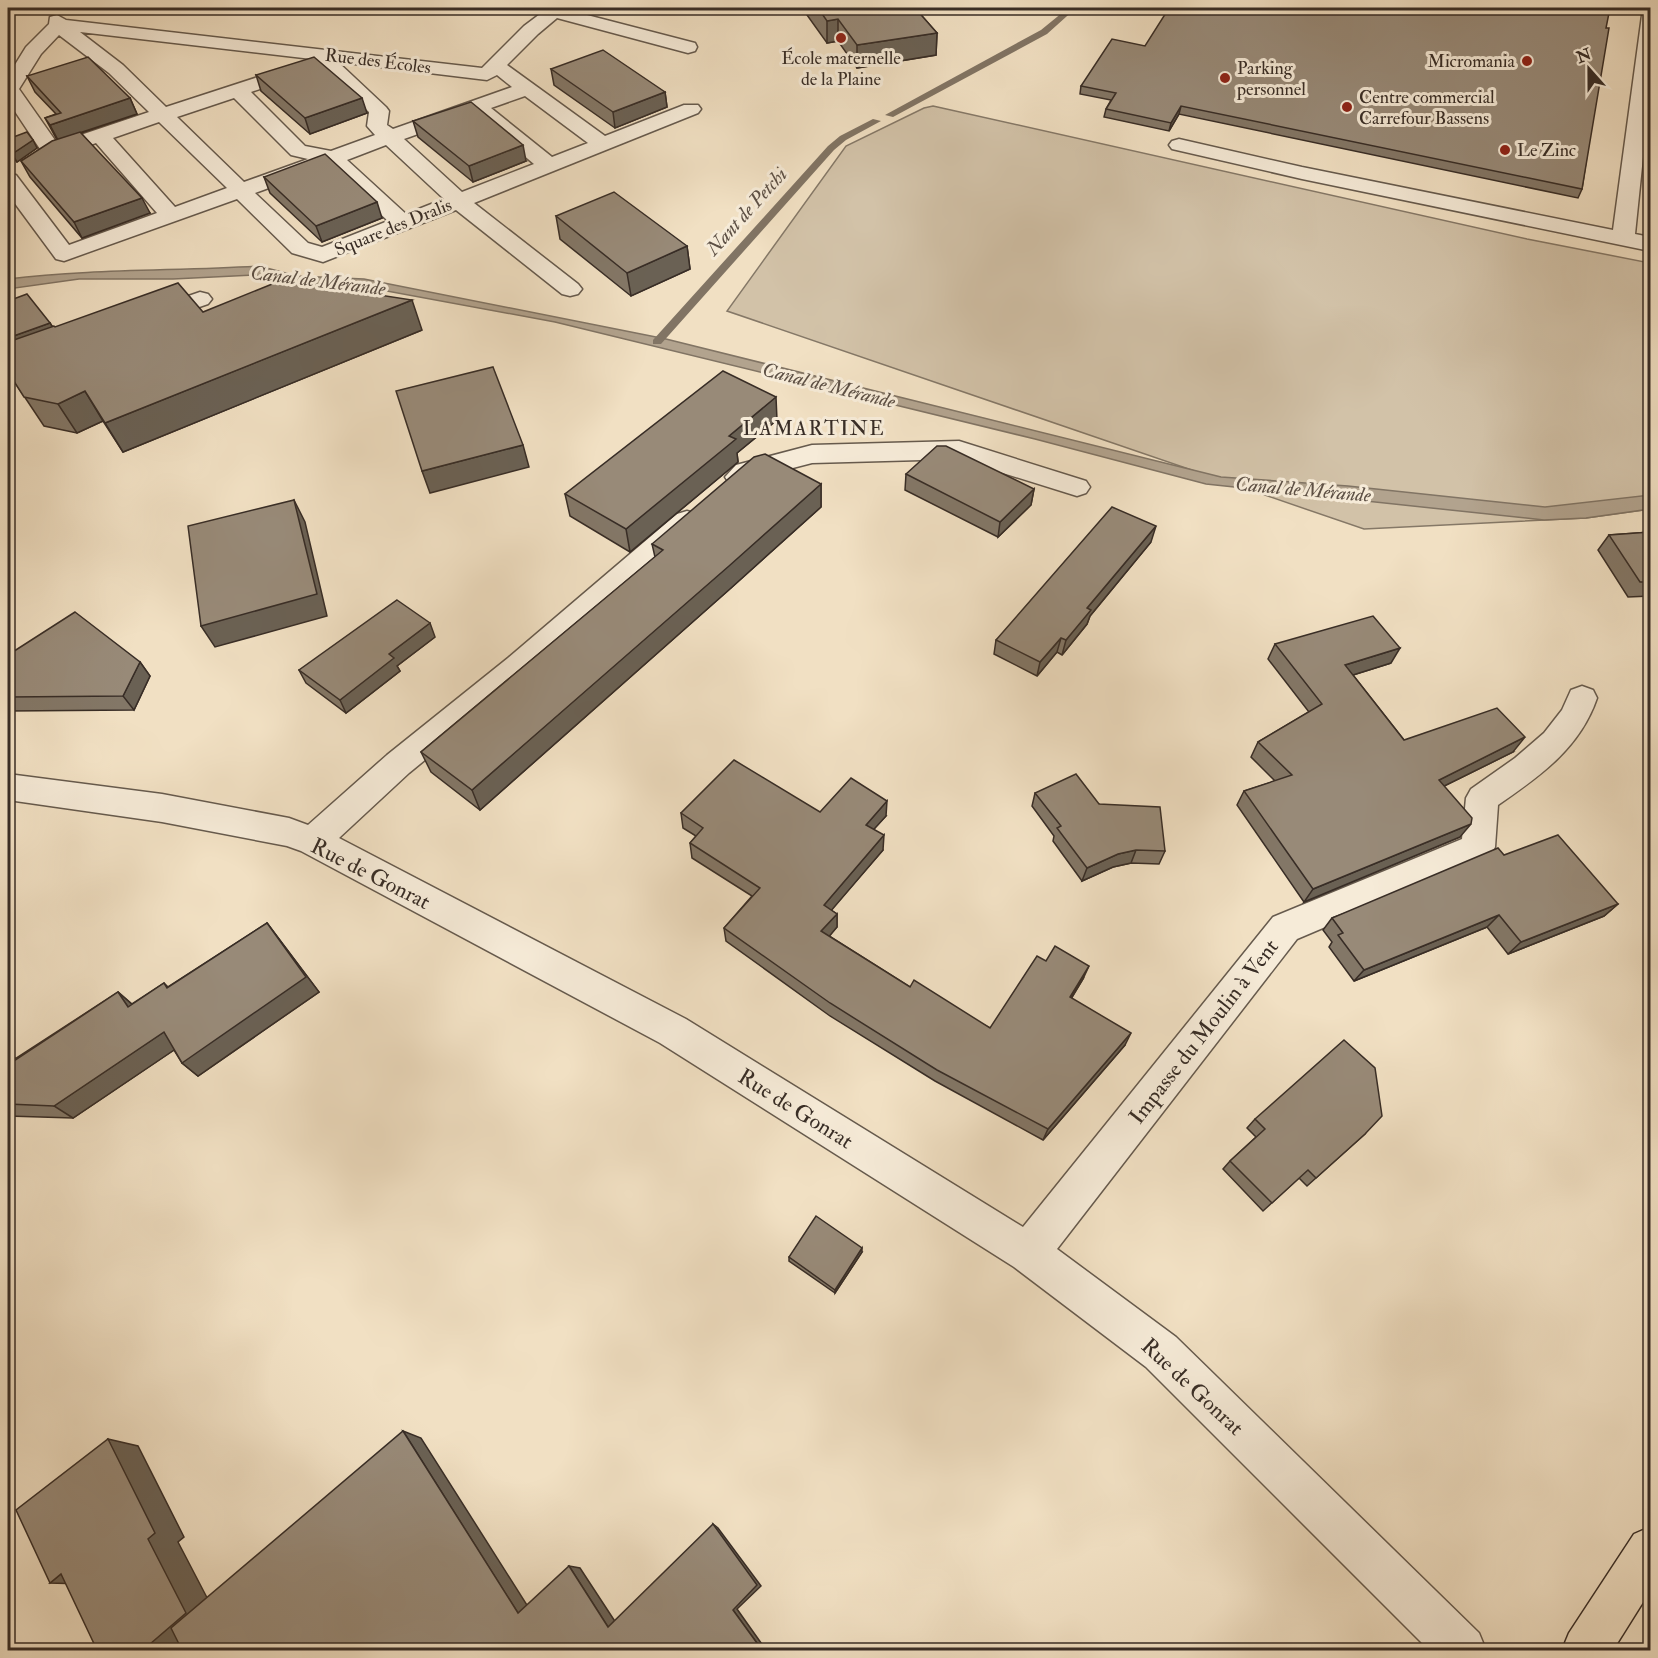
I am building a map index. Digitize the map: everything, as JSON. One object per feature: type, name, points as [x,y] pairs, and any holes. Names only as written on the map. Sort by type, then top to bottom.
[{"type":"main road","points":[[1586,1650],[1650,1550]]},
{"type":"street","points":[[1623,238],[1650,10]]},
{"type":"street","points":[[603,144],[496,66],[531,30],[554,12],[688,47]]},
{"type":"street","points":[[9,52],[58,16]]},
{"type":"street","points":[[52,151],[9,89],[58,16]]},
{"type":"street","name":"Rue des Écoles","points":[[58,16],[322,57],[487,74],[496,66]]},
{"type":"street","name":"Square des Dralis","points":[[58,16],[116,69],[300,248],[323,255],[603,144],[682,103]]},
{"type":"street","points":[[527,88],[390,137],[242,191],[64,254],[8,180],[52,151],[237,90],[322,57],[379,111],[377,126],[390,137],[459,201],[570,289]]},
{"type":"street","points":[[237,90],[298,152],[333,158],[403,223]]},
{"type":"street","points":[[476,106],[549,165]]},
{"type":"street","points":[[100,135],[171,216]]},
{"type":"street","points":[[1176,135],[1302,173],[1650,244]]},
{"type":"street","points":[[125,326],[200,299]]},
{"type":"street","points":[[313,842],[398,764],[519,666],[745,471],[812,454],[959,450],[1077,487]]},
{"type":"street","name":"Impasse du Moulin à Vent","points":[[1028,1253],[1284,928],[1478,847],[1482,798],[1539,759],[1579,711],[1582,698]]},
{"type":"street","name":"Rue de Gonrat","points":[[8,787],[162,807],[289,832],[313,842],[674,1031],[1028,1253],[1161,1352],[1462,1650]]},
{"type":"shaded area","points":[[933,106],[1527,239],[1650,263],[1650,509],[1586,518],[1364,529],[727,311],[846,146],[924,108]]},
{"type":"water","name":"Canal de Mérande","points":[[259,266],[297,276],[364,279],[666,339],[1221,477],[1348,486],[1545,507],[1650,495],[1650,509],[1586,518],[1544,520],[1206,484],[1035,439],[555,322],[349,284],[288,283],[254,275],[173,279],[79,279],[8,289],[8,279],[39,276]]},
{"type":"building","points":[[818,8],[915,8],[937,33],[857,45],[838,19],[827,21]]},
{"type":"building","name":"Centre commercial Carrefour Bassens","points":[[1169,8],[1610,8],[1606,28],[1609,28],[1582,189],[1181,106],[1171,123],[1106,109],[1116,93],[1081,86],[1112,39],[1145,46]]},
{"type":"building","points":[[603,50],[665,92],[613,112],[551,69]]},
{"type":"building","points":[[88,57],[130,98],[50,125],[45,118],[61,113],[27,76]]},
{"type":"building","points":[[314,57],[362,98],[305,118],[256,75]]},
{"type":"building","points":[[471,102],[523,145],[469,166],[413,121]]},
{"type":"building","points":[[27,132],[33,140],[12,154],[8,149],[8,139]]},
{"type":"building","points":[[80,132],[142,198],[74,222],[21,161],[52,141]]},
{"type":"building","points":[[325,154],[377,202],[316,226],[264,177]]},
{"type":"building","points":[[614,192],[687,246],[627,273],[556,216]]},
{"type":"building","points":[[282,280],[412,300],[105,423],[85,391],[58,404],[24,397],[8,372],[8,342],[178,283],[203,312]]},
{"type":"building","points":[[27,294],[50,323],[8,338],[8,301]]},
{"type":"building","points":[[493,367],[523,445],[422,471],[396,391]]},
{"type":"building","points":[[723,371],[776,397],[729,436],[736,439],[626,529],[565,494]]},
{"type":"building","points":[[937,446],[946,446],[1034,489],[1000,522],[906,474]]},
{"type":"building","points":[[765,454],[821,484],[472,790],[421,752],[663,550],[652,544],[754,457]]},
{"type":"building","points":[[294,500],[317,594],[201,626],[188,526]]},
{"type":"building","points":[[1112,507],[1156,526],[1087,608],[1091,610],[1066,640],[1061,638],[1040,662],[996,640]]},
{"type":"building","points":[[1650,532],[1650,582],[1640,582],[1609,535]]},
{"type":"building","points":[[397,600],[430,623],[389,654],[394,658],[340,700],[299,670]]},
{"type":"building","points":[[75,612],[140,662],[123,696],[8,697],[8,655]]},
{"type":"building","points":[[1373,616],[1400,648],[1345,665],[1404,740],[1497,708],[1525,737],[1439,780],[1472,818],[1471,824],[1313,889],[1244,791],[1292,775],[1258,742],[1322,704],[1275,644]]},
{"type":"building","points":[[734,760],[820,812],[851,778],[887,801],[866,825],[884,835],[824,905],[837,914],[821,931],[910,987],[914,980],[990,1028],[1037,956],[1046,961],[1055,946],[1089,966],[1070,997],[1131,1033],[1048,1129],[937,1070],[830,1003],[724,928],[760,888],[690,843],[703,828],[681,813]]},
{"type":"building","points":[[1076,774],[1099,804],[1160,807],[1165,851],[1136,850],[1118,854],[1087,868],[1057,828],[1061,826],[1035,793]]},
{"type":"building","points":[[1558,835],[1618,904],[1521,942],[1499,915],[1364,970],[1338,935],[1343,933],[1332,918],[1498,848],[1504,855]]},
{"type":"building","points":[[267,923],[306,977],[182,1063],[164,1032],[54,1106],[8,1104],[8,1065],[118,992],[128,1007],[164,983],[167,988]]},
{"type":"building","points":[[1344,1040],[1375,1068],[1382,1116],[1316,1178],[1308,1170],[1272,1203],[1230,1161],[1265,1129],[1255,1119]]},
{"type":"building","points":[[816,1216],[862,1248],[835,1290],[789,1257]]},
{"type":"building","points":[[403,1431],[518,1613],[569,1566],[608,1627],[713,1524],[757,1585],[733,1610],[762,1650],[182,1650],[171,1628]]},
{"type":"building","points":[[108,1439],[155,1533],[148,1539],[186,1613],[143,1650],[97,1650],[61,1574],[50,1583],[16,1510]]},
{"type":"waterway","name":"Nant de Petchi","points":[[890,115],[1044,32],[1072,8]]},
{"type":"waterway","name":"Nant de Petchi","points":[[657,342],[831,148],[843,138],[876,121]]},
{"type":"place","name":"École maternelle de la Plaine","points":[[841,38]]},
{"type":"place","name":"Micromania","points":[[1527,61]]},
{"type":"place","name":"Parking personnel","points":[[1225,78]]},
{"type":"place","name":"Centre commercial Carrefour Bassens","points":[[1347,107]]},
{"type":"place","name":"Le Zinc","points":[[1505,150]]},
{"type":"district","name":"LAMARTINE","points":[[814,428]]}]
